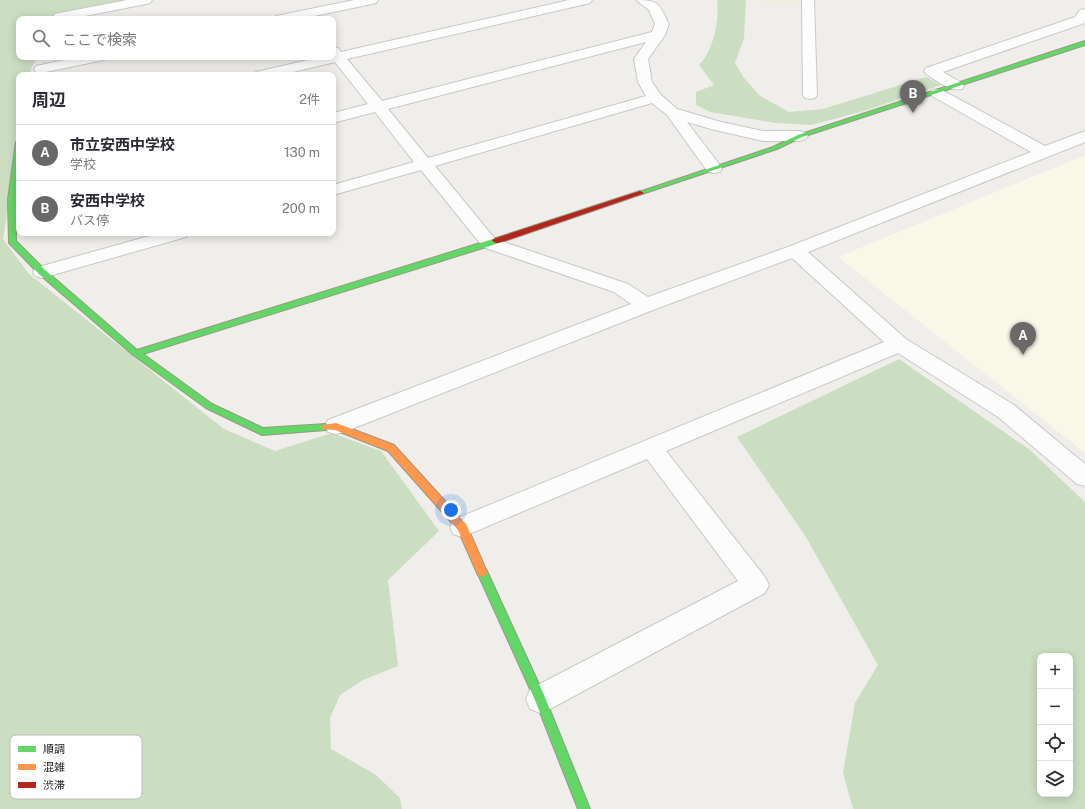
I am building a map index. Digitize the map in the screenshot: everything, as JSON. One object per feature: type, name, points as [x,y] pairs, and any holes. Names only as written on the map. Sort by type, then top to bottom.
[{"type":"street","points":[[65,16],[146,0]]},
{"type":"street","points":[[300,13],[372,0]]},
{"type":"street","points":[[586,0],[336,54],[489,243],[621,288],[646,305]]},
{"type":"street","points":[[642,0],[654,8],[662,24],[658,35],[641,59],[645,82],[655,98],[672,112],[714,168]]},
{"type":"street","points":[[808,0],[810,95]]},
{"type":"street","points":[[957,86],[932,71],[1080,20],[1085,13]]},
{"type":"street","points":[[336,117],[658,35]]},
{"type":"street","points":[[136,353],[489,243],[775,148],[800,136],[937,93],[1085,43]]},
{"type":"street","points":[[42,67],[82,60]]},
{"type":"street","points":[[272,72],[315,60]]},
{"type":"street","points":[[937,93],[1043,152]]},
{"type":"street","points":[[336,189],[655,98]]},
{"type":"street","points":[[672,112],[717,126],[763,136],[800,136]]},
{"type":"street","points":[[16,199],[12,241],[42,272],[136,353],[209,406],[262,432],[336,426],[646,305],[796,251],[1085,136]]},
{"type":"street","points":[[42,272],[169,236]]},
{"type":"street","points":[[796,251],[899,344],[1006,411],[1085,477]]},
{"type":"street","points":[[462,527],[899,344]]},
{"type":"street","points":[[336,426],[391,448],[462,527],[540,699],[584,809]]},
{"type":"street","points":[[540,699],[756,585],[650,448]]},
{"type":"shaded area","points":[[1085,155],[1085,453],[838,257]]},
{"type":"green space","points":[[0,0],[137,0],[70,16],[16,16],[16,60],[36,60],[30,72],[16,72],[16,160],[3,239],[29,274],[224,429],[275,451],[332,433],[381,451],[439,531],[388,580],[398,666],[363,680],[340,695],[330,718],[331,749],[376,775],[400,798],[402,809],[0,809]]},
{"type":"green space","points":[[717,0],[745,0],[744,38],[735,63],[744,78],[760,96],[789,112],[823,109],[926,77],[941,85],[864,111],[811,125],[776,123],[710,112],[696,105],[696,92],[714,85],[699,65],[712,44],[718,8]]},
{"type":"green space","points":[[751,0],[802,0],[801,5],[753,2]]},
{"type":"green space","points":[[899,359],[1030,450],[1085,502],[1085,809],[853,809],[843,773],[855,703],[878,665],[806,537],[737,437]]},
{"type":"traffic: fast","points":[[640,193],[775,148],[800,136],[1085,43]]},
{"type":"traffic: fast","points":[[16,167],[12,200],[12,241],[42,272],[136,353],[209,406],[262,432],[326,427]]},
{"type":"traffic: fast","points":[[136,353],[496,241]]},
{"type":"traffic: fast","points":[[482,572],[540,699],[584,809]]},
{"type":"traffic: slow","points":[[326,427],[336,426],[391,448],[462,527],[482,572]]},
{"type":"traffic: jam","points":[[496,241],[640,193]]},
{"type":"place","name":"安西中学校","points":[[913,113]]},
{"type":"place","name":"市立安西中学校","points":[[1023,355]]}]
